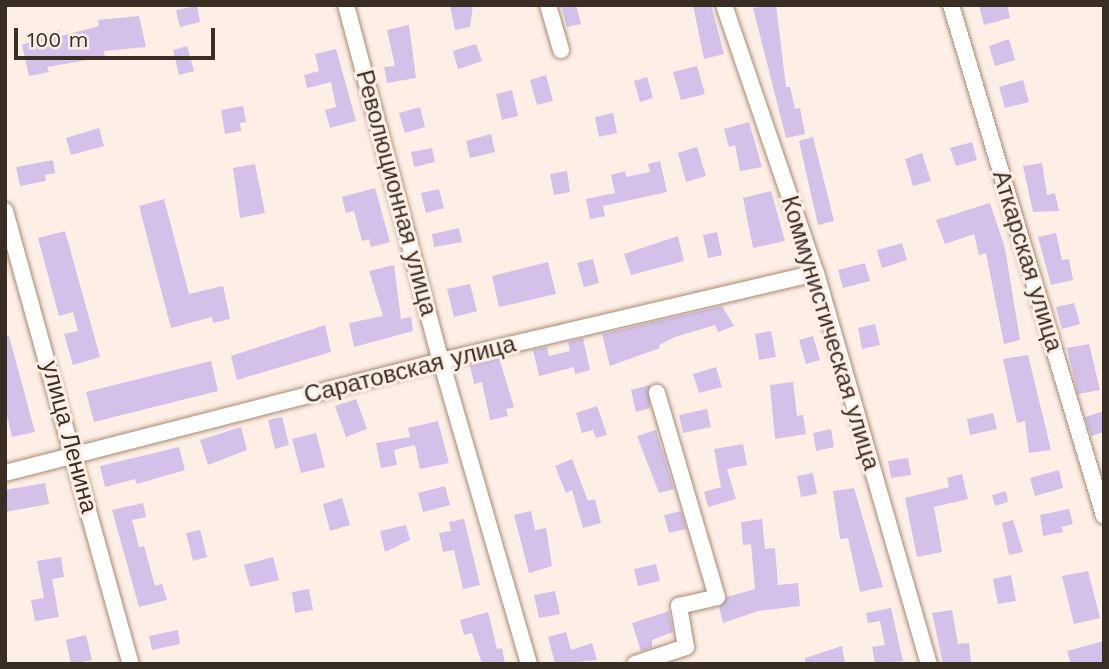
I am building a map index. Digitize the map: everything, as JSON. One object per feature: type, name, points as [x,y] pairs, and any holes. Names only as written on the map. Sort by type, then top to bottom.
[{"type":"street","name":"Революционная улица","points":[[346,5],[442,361],[529,664]]},
{"type":"street","points":[[548,5],[561,50]]},
{"type":"street","name":"Коммунистическая улица","points":[[724,5],[816,273],[929,664]]},
{"type":"street","name":"Аткарская улица","points":[[951,5],[1104,516]]},
{"type":"street","name":"улица Ленина","points":[[5,211],[131,664]]},
{"type":"street","name":"Саратовская улица","points":[[5,473],[442,361],[816,273]]},
{"type":"street","points":[[635,664],[686,647],[679,606],[718,597],[657,393]]},
{"type":"building","points":[[450,5],[473,5],[470,27],[455,30]]},
{"type":"building","points":[[561,5],[576,5],[581,24],[567,27]]},
{"type":"building","points":[[693,5],[711,5],[724,54],[704,59]]},
{"type":"building","points":[[776,5],[786,87],[790,87],[795,109],[800,108],[805,134],[786,138],[753,8]]},
{"type":"building","points":[[979,5],[1007,5],[1010,18],[984,25]]},
{"type":"building","points":[[197,6],[200,22],[180,27],[176,10]]},
{"type":"building","points":[[139,16],[146,47],[104,51],[105,57],[47,67],[49,72],[29,76],[22,45],[59,30],[61,36],[99,26],[98,20]]},
{"type":"building","points":[[409,25],[416,78],[387,83],[384,67],[395,66],[387,30]]},
{"type":"building","points":[[1009,39],[1015,60],[995,66],[989,46]]},
{"type":"building","points":[[476,44],[482,61],[458,69],[453,51]]},
{"type":"building","points":[[187,46],[194,71],[179,75],[173,50]]},
{"type":"building","points":[[336,49],[356,121],[330,128],[325,110],[336,107],[331,82],[307,88],[304,75],[319,71],[315,54]]},
{"type":"building","points":[[697,66],[705,94],[681,100],[673,72]]},
{"type":"building","points":[[546,75],[553,101],[537,105],[530,80]]},
{"type":"building","points":[[647,77],[653,98],[640,102],[634,81]]},
{"type":"building","points":[[1023,80],[1029,102],[1005,108],[999,87]]},
{"type":"building","points":[[512,90],[518,116],[502,120],[496,94]]},
{"type":"building","points":[[243,106],[246,122],[240,123],[241,131],[225,134],[221,110]]},
{"type":"building","points":[[420,107],[425,127],[405,133],[399,113]]},
{"type":"building","points":[[613,113],[617,133],[599,137],[595,117]]},
{"type":"building","points":[[749,122],[762,167],[740,171],[735,145],[729,147],[724,129]]},
{"type":"building","points":[[99,128],[104,146],[71,155],[66,138]]},
{"type":"building","points":[[491,134],[495,152],[470,158],[466,141]]},
{"type":"building","points":[[813,137],[834,221],[818,225],[799,141]]},
{"type":"building","points":[[972,142],[977,160],[956,166],[950,148]]},
{"type":"building","points":[[697,147],[706,176],[686,182],[678,153]]},
{"type":"building","points":[[432,148],[435,162],[414,167],[411,152]]},
{"type":"building","points":[[922,153],[931,181],[913,186],[905,159]]},
{"type":"building","points":[[53,160],[55,173],[45,175],[46,181],[20,186],[16,167]]},
{"type":"building","points":[[660,161],[667,192],[603,206],[605,216],[590,219],[586,199],[615,193],[611,175],[625,171],[626,177],[650,172],[648,164]]},
{"type":"building","points":[[1042,163],[1047,195],[1055,193],[1059,211],[1033,212],[1023,166]]},
{"type":"building","points":[[255,164],[265,213],[240,218],[233,168]]},
{"type":"building","points":[[567,171],[570,192],[554,195],[550,174]]},
{"type":"building","points":[[375,188],[390,242],[371,247],[369,239],[362,241],[354,211],[346,213],[342,197]]},
{"type":"building","points":[[439,189],[444,208],[426,213],[421,193]]},
{"type":"building","points":[[771,191],[785,241],[753,248],[743,198]]},
{"type":"building","points":[[164,199],[189,294],[223,286],[230,319],[213,323],[212,317],[171,328],[139,206]]},
{"type":"building","points":[[990,203],[1005,248],[1020,340],[1004,344],[986,253],[979,255],[974,234],[945,244],[936,220]]},
{"type":"building","points":[[459,228],[462,242],[434,247],[432,234]]},
{"type":"building","points":[[65,231],[100,357],[73,365],[64,334],[78,331],[73,312],[59,316],[38,238]]},
{"type":"building","points":[[717,232],[722,255],[708,258],[703,235]]},
{"type":"building","points":[[1056,233],[1062,260],[1069,259],[1073,280],[1051,285],[1038,237]]},
{"type":"building","points":[[678,236],[684,261],[631,275],[624,254]]},
{"type":"building","points":[[902,243],[907,260],[882,268],[877,250]]},
{"type":"building","points":[[593,259],[599,283],[584,287],[577,263]]},
{"type":"building","points":[[548,262],[556,294],[499,307],[492,276]]},
{"type":"building","points":[[865,263],[870,281],[843,288],[838,270]]},
{"type":"building","points":[[394,265],[401,319],[411,317],[413,331],[354,347],[349,323],[383,316],[369,271]]},
{"type":"building","points":[[470,284],[477,311],[454,317],[447,289]]},
{"type":"building","points":[[1074,303],[1080,324],[1062,329],[1056,307]]},
{"type":"building","points":[[722,306],[734,326],[718,332],[715,325],[675,337],[659,345],[660,348],[610,366],[602,334]]},
{"type":"building","points":[[875,324],[880,345],[862,349],[858,328]]},
{"type":"building","points":[[325,325],[331,352],[237,380],[231,356]]},
{"type":"building","points":[[771,331],[776,357],[759,360],[755,334]]},
{"type":"building","points":[[5,336],[9,336],[35,432],[12,437],[5,407]]},
{"type":"building","points":[[813,336],[820,360],[806,364],[799,340]]},
{"type":"building","points":[[583,338],[590,370],[575,374],[574,367],[539,376],[533,350],[547,347],[549,356],[570,351],[568,342]]},
{"type":"building","points":[[1089,344],[1100,390],[1078,394],[1067,348]]},
{"type":"building","points":[[1028,355],[1051,450],[1029,453],[1025,421],[1017,423],[1003,359]]},
{"type":"building","points":[[499,358],[514,407],[506,409],[508,416],[490,420],[482,382],[474,384],[470,365]]},
{"type":"building","points":[[211,361],[218,391],[94,422],[86,392]]},
{"type":"building","points":[[716,367],[722,387],[699,393],[693,374]]},
{"type":"building","points":[[793,382],[797,416],[803,415],[806,434],[775,439],[770,385]]},
{"type":"building","points":[[650,385],[650,408],[636,412],[631,390]]},
{"type":"building","points":[[356,399],[367,429],[346,437],[335,406]]},
{"type":"building","points":[[597,406],[607,435],[596,438],[593,430],[582,433],[576,413]]},
{"type":"building","points":[[707,409],[711,427],[683,433],[679,415]]},
{"type":"building","points":[[1104,411],[1104,432],[1091,436],[1085,417]]},
{"type":"building","points":[[993,413],[997,429],[970,435],[967,419]]},
{"type":"building","points":[[282,417],[289,445],[275,449],[268,420]]},
{"type":"building","points":[[438,421],[449,463],[420,469],[415,445],[394,450],[397,465],[381,468],[376,443],[410,437],[408,428]]},
{"type":"building","points":[[241,427],[247,450],[208,465],[200,440]]},
{"type":"building","points":[[831,429],[834,447],[816,451],[813,433]]},
{"type":"building","points":[[656,430],[674,489],[659,493],[637,436]]},
{"type":"building","points":[[316,433],[325,467],[301,473],[292,439]]},
{"type":"building","points":[[743,444],[747,465],[727,469],[736,499],[708,507],[704,492],[721,487],[714,449]]},
{"type":"building","points":[[179,447],[185,470],[137,484],[135,479],[105,487],[100,466]]},
{"type":"building","points":[[908,458],[911,475],[891,478],[888,461]]},
{"type":"building","points":[[572,459],[588,501],[595,499],[601,523],[583,528],[572,490],[566,493],[555,466]]},
{"type":"building","points":[[1059,470],[1063,488],[1035,496],[1030,478]]},
{"type":"building","points":[[813,473],[817,494],[801,497],[797,476]]},
{"type":"building","points":[[962,474],[968,499],[934,507],[942,552],[917,557],[905,498],[949,487],[947,478]]},
{"type":"building","points":[[45,483],[49,504],[5,512],[5,490]]},
{"type":"building","points":[[445,486],[450,505],[423,512],[418,493]]},
{"type":"building","points":[[854,488],[883,587],[860,592],[848,538],[840,539],[833,491]]},
{"type":"building","points":[[1006,491],[1008,502],[995,506],[992,495]]},
{"type":"building","points":[[342,498],[350,525],[330,531],[323,504]]},
{"type":"building","points":[[143,503],[146,517],[132,520],[139,547],[144,546],[155,586],[162,584],[167,600],[139,607],[112,510]]},
{"type":"building","points":[[1069,509],[1073,524],[1062,527],[1063,532],[1043,536],[1040,515]]},
{"type":"building","points":[[531,511],[535,530],[546,528],[552,566],[529,573],[514,515]]},
{"type":"building","points":[[681,511],[686,529],[669,533],[664,515]]},
{"type":"building","points":[[464,519],[480,585],[463,589],[454,550],[443,552],[439,533],[451,531],[449,522]]},
{"type":"building","points":[[762,519],[765,549],[775,548],[778,585],[798,583],[800,606],[758,611],[723,623],[719,607],[727,597],[755,589],[751,544],[743,545],[741,522]]},
{"type":"building","points":[[1013,520],[1023,552],[1009,555],[1002,523]]},
{"type":"building","points":[[406,525],[410,540],[385,552],[380,531]]},
{"type":"building","points":[[200,530],[207,557],[193,561],[186,533]]},
{"type":"building","points":[[61,557],[64,577],[52,579],[59,617],[35,621],[31,600],[44,598],[37,561]]},
{"type":"building","points":[[273,557],[279,580],[250,587],[244,565]]},
{"type":"building","points":[[656,564],[660,581],[638,586],[634,569]]},
{"type":"building","points":[[1088,571],[1100,618],[1074,624],[1062,576]]},
{"type":"building","points":[[1011,575],[1016,601],[998,604],[993,579]]},
{"type":"building","points":[[309,589],[313,610],[295,613],[292,592]]},
{"type":"building","points":[[555,591],[560,614],[539,618],[534,595]]},
{"type":"building","points":[[891,608],[903,661],[875,664],[872,647],[885,645],[880,621],[868,623],[866,613]]},
{"type":"building","points":[[952,610],[958,644],[969,643],[971,664],[943,664],[932,613]]},
{"type":"building","points":[[669,611],[673,632],[652,640],[652,647],[641,651],[632,623]]},
{"type":"building","points":[[488,612],[497,649],[502,648],[505,664],[482,664],[472,633],[464,635],[460,620]]},
{"type":"building","points":[[178,630],[180,644],[152,650],[149,636]]},
{"type":"building","points":[[566,632],[571,650],[592,643],[597,660],[555,664],[548,637]]},
{"type":"building","points":[[86,635],[92,660],[71,664],[66,640]]},
{"type":"building","points":[[1104,641],[1104,662],[1071,664],[1067,651]]},
{"type":"building","points":[[842,646],[845,664],[805,664],[805,658]]}]
